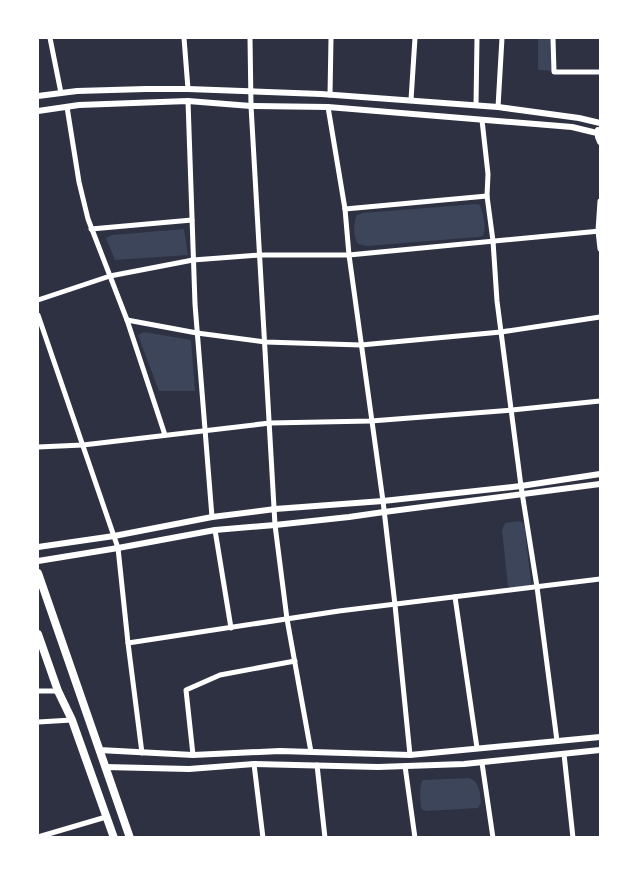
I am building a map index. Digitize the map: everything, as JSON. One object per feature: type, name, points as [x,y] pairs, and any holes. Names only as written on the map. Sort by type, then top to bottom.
[{"type":"highway","points":[[38,573],[130,838]]},
{"type":"highway","points":[[38,634],[58,691],[72,720],[114,838]]},
{"type":"street","points":[[50,38],[60,93]]},
{"type":"street","points":[[184,38],[188,89]]},
{"type":"street","points":[[250,38],[251,106],[276,525],[288,619],[311,752]]},
{"type":"street","points":[[330,38],[330,94]]},
{"type":"street","points":[[411,100],[415,38]]},
{"type":"street","points":[[476,105],[477,38]]},
{"type":"street","points":[[498,106],[502,38]]},
{"type":"street","points":[[553,38],[554,72],[600,72]]},
{"type":"street","points":[[38,96],[77,91],[188,89],[330,94],[498,106],[579,118],[600,124],[598,133],[600,142]]},
{"type":"street","points":[[188,102],[197,333],[212,517]]},
{"type":"street","points":[[38,111],[78,105],[188,102],[328,108],[572,127],[598,133]]},
{"type":"street","points":[[67,107],[79,182],[88,219],[127,320],[165,435]]},
{"type":"street","points":[[328,108],[345,208],[349,256],[383,501],[410,755]]},
{"type":"street","points":[[482,120],[488,174],[488,196],[497,301],[557,741]]},
{"type":"street","points":[[345,208],[488,196]]},
{"type":"street","points":[[600,201],[600,249]]},
{"type":"street","points":[[92,229],[192,220]]},
{"type":"street","points":[[38,300],[110,276],[193,260],[260,255],[349,256],[600,231]]},
{"type":"street","points":[[38,315],[118,548],[142,754]]},
{"type":"street","points":[[127,320],[197,333],[265,342],[361,346],[502,332],[600,318]]},
{"type":"street","points":[[38,447],[83,445],[270,423],[371,421],[512,410],[600,400]]},
{"type":"street","points":[[38,546],[114,536],[212,517],[275,509],[383,501],[521,486],[600,474]]},
{"type":"street","points":[[38,561],[215,530],[349,517],[600,484]]},
{"type":"street","points":[[215,530],[231,628]]},
{"type":"street","points":[[128,643],[288,619],[600,579]]},
{"type":"street","points":[[455,597],[477,748]]},
{"type":"street","points":[[193,755],[186,690],[220,675],[295,662]]},
{"type":"street","points":[[38,691],[58,691]]},
{"type":"street","points":[[38,722],[72,720]]},
{"type":"street","points":[[99,750],[142,754],[193,755],[280,751],[410,755],[600,736]]},
{"type":"street","points":[[105,767],[190,769],[254,764],[405,766],[464,764],[600,750]]},
{"type":"street","points":[[564,754],[573,838]]},
{"type":"street","points":[[482,763],[493,838]]},
{"type":"street","points":[[254,764],[263,838]]},
{"type":"street","points":[[317,765],[325,838]]},
{"type":"street","points":[[405,766],[415,838]]},
{"type":"street","points":[[38,837],[106,817]]},
{"type":"shaded area","points":[[538,38],[552,38],[553,71],[538,70]]},
{"type":"shaded area","points":[[480,205],[485,224],[483,236],[367,246],[358,244],[355,237],[354,230],[357,215],[363,213]]},
{"type":"shaded area","points":[[184,229],[188,255],[115,260],[106,238],[112,235]]},
{"type":"shaded area","points":[[144,332],[191,340],[195,391],[159,391],[138,335]]},
{"type":"shaded area","points":[[519,521],[523,523],[525,530],[531,583],[529,587],[511,589],[508,586],[502,530],[505,523]]},
{"type":"shaded area","points":[[469,778],[479,788],[481,803],[478,808],[427,811],[421,808],[420,790],[423,780]]}]
